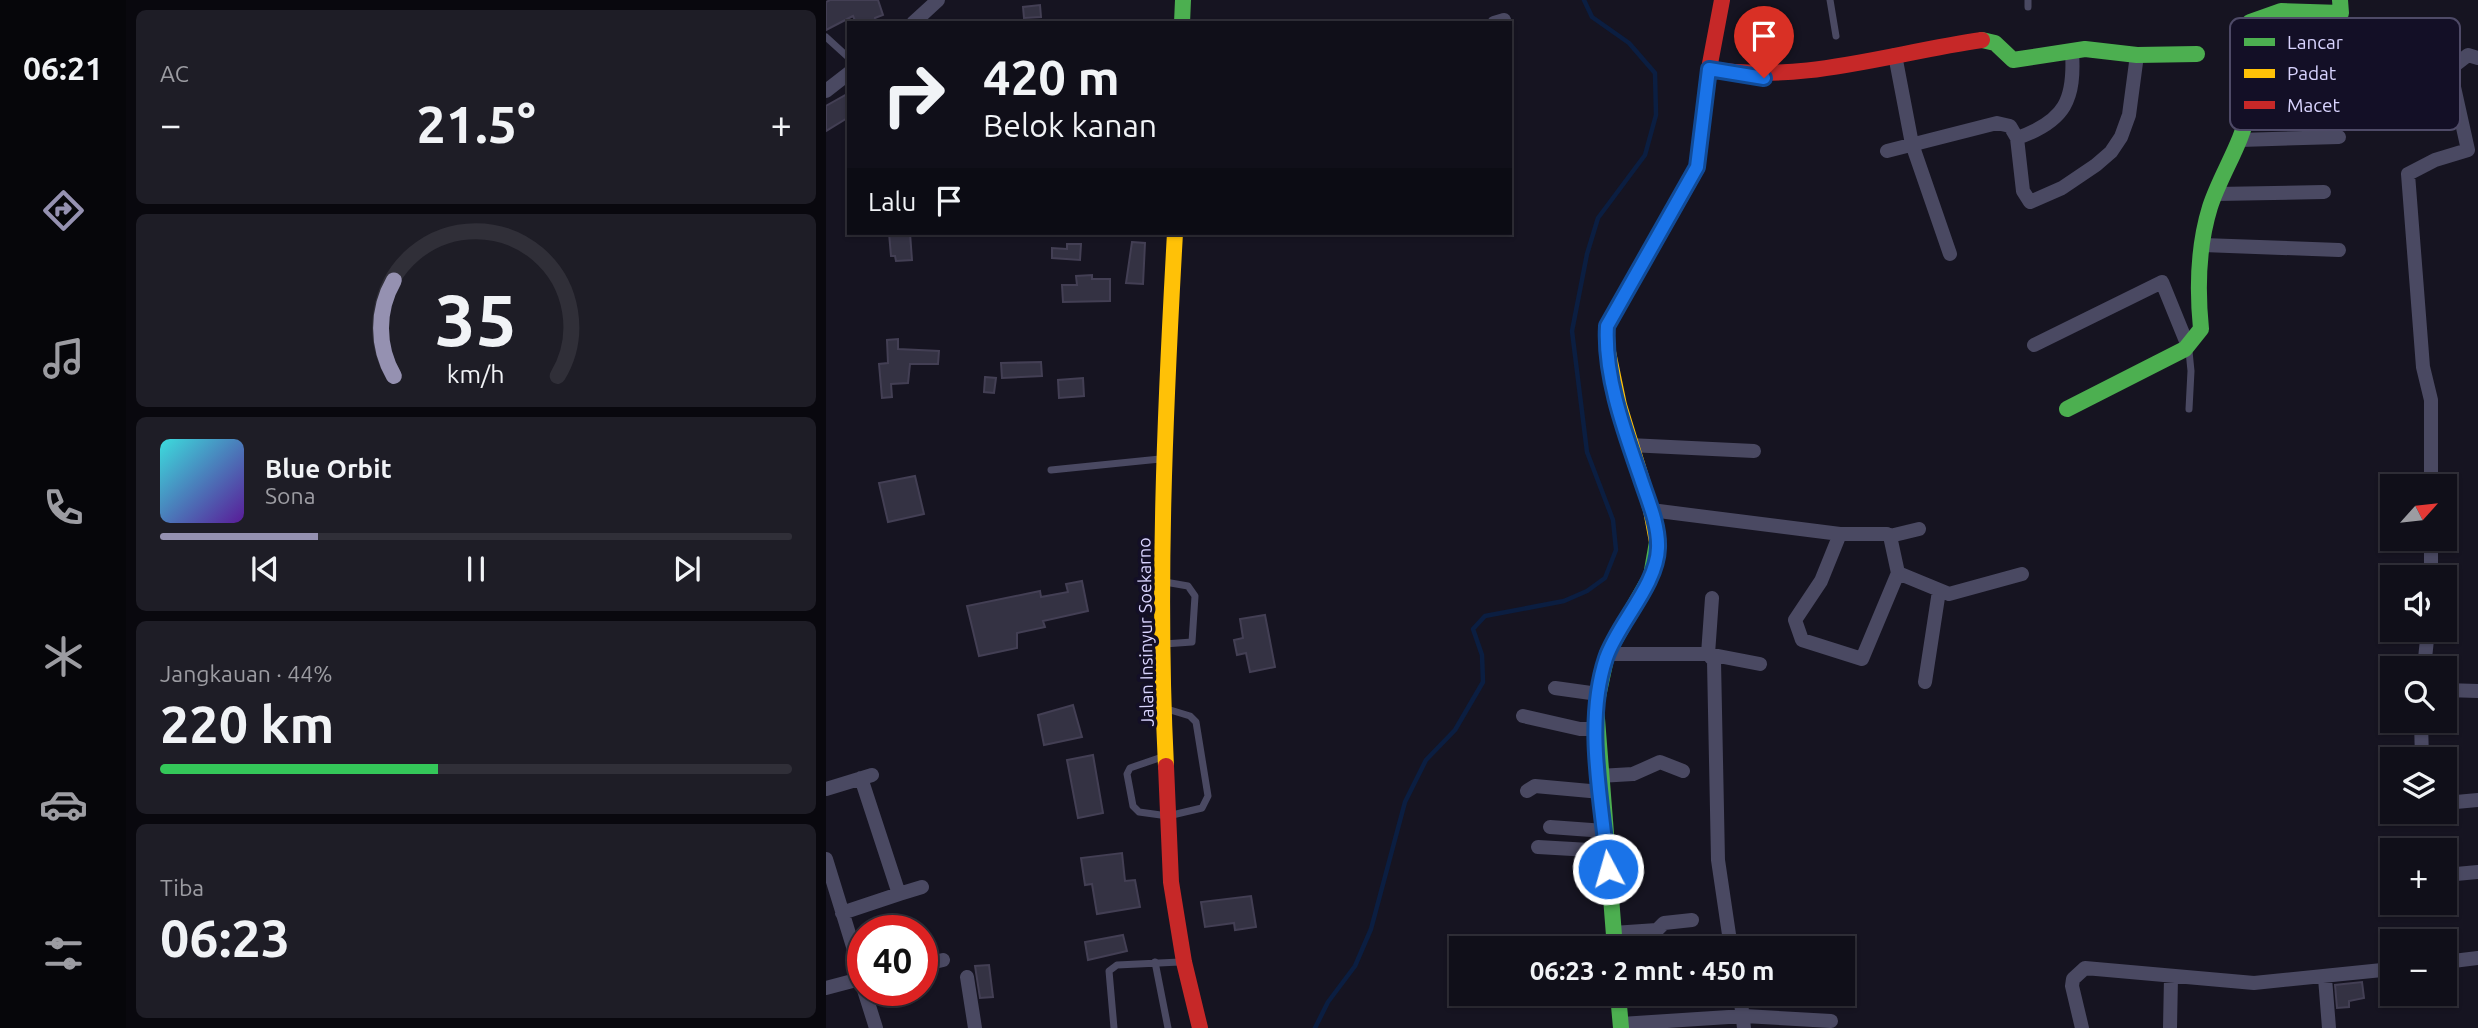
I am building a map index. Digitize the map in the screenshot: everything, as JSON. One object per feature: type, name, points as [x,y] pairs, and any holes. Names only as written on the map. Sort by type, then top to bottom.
[{"type":"street","points":[[916,21],[938,0]]},
{"type":"street","points":[[1182,0],[1182,21]]},
{"type":"street","points":[[1614,936],[1596,729],[1598,694],[1608,654],[1657,561],[1658,538],[1629,445],[1612,375],[1607,326],[1697,167],[1709,69],[1722,0]]},
{"type":"street","points":[[2255,18],[2272,6],[2340,6]]},
{"type":"street","points":[[1709,69],[1738,76],[1789,77],[1982,40],[1995,43],[2013,60],[2094,49],[2137,55],[2197,54]]},
{"type":"street","points":[[2017,138],[2041,128],[2065,107],[2071,97],[2074,80],[2072,51]]},
{"type":"street","points":[[1895,55],[1912,144],[1950,254]]},
{"type":"street","points":[[1887,151],[1997,123],[2010,127],[2017,138],[2023,191],[2030,202],[2042,199],[2096,165],[2121,137],[2129,115],[2137,55]]},
{"type":"street","points":[[2460,61],[2468,55],[2478,58]]},
{"type":"street","points":[[826,91],[847,75]]},
{"type":"street","points":[[2431,474],[2431,400],[2423,367],[2408,174],[2435,160],[2468,150],[2460,114]]},
{"type":"street","points":[[2067,409],[2188,346],[2201,329],[2197,285],[2210,208],[2243,130]]},
{"type":"street","points":[[2240,140],[2339,137]]},
{"type":"street","points":[[2216,194],[2324,192]]},
{"type":"street","name":"Jalan Insinyur Soekarno","points":[[1175,235],[1164,458],[1160,644],[1171,882],[1184,962],[1200,1028]]},
{"type":"street","points":[[2203,245],[2340,250]]},
{"type":"street","points":[[2034,345],[2162,282],[2188,346]]},
{"type":"street","points":[[1629,445],[1754,451]]},
{"type":"street","points":[[1651,510],[1840,534],[1890,536],[1919,529]]},
{"type":"street","points":[[1840,534],[1821,581],[1795,620],[1802,640],[1862,659],[1898,573],[1890,536]]},
{"type":"street","points":[[1898,573],[1939,591],[1958,594],[2022,574]]},
{"type":"street","points":[[1925,682],[1939,591]]},
{"type":"street","points":[[1712,598],[1708,654],[1714,661],[1717,706],[1718,860],[1729,936]]},
{"type":"street","points":[[1608,654],[1708,654],[1760,664]]},
{"type":"street","points":[[1555,688],[1598,694]]},
{"type":"street","points":[[2457,690],[2478,691]]},
{"type":"street","points":[[1523,716],[1580,729],[1596,729]]},
{"type":"street","points":[[1527,791],[1535,786],[1600,784],[1660,762],[1683,771]]},
{"type":"street","points":[[826,789],[866,777],[899,894]]},
{"type":"street","points":[[2457,802],[2478,800]]},
{"type":"street","points":[[1550,827],[1605,831]]},
{"type":"street","points":[[1538,847],[1606,851]]},
{"type":"street","points":[[826,859],[847,931]]},
{"type":"street","points":[[2457,874],[2478,872]]},
{"type":"street","points":[[842,913],[922,887]]},
{"type":"street","points":[[1634,936],[1657,930],[1664,923],[1692,920]]},
{"type":"street","points":[[2457,961],[2478,958]]},
{"type":"street","points":[[938,961],[943,960]]},
{"type":"street","points":[[2082,1028],[2073,986],[2081,971],[2090,968],[2254,983],[2380,971]]},
{"type":"street","points":[[967,977],[975,1028]]},
{"type":"street","points":[[2171,977],[2171,1028]]},
{"type":"street","points":[[2325,978],[2329,1028]]},
{"type":"street","points":[[826,988],[847,986]]},
{"type":"street","points":[[869,1006],[876,1028]]},
{"type":"street","points":[[1619,1006],[1621,1026],[1831,1021]]},
{"type":"lane","points":[[1830,0],[1836,36]]},
{"type":"lane","points":[[826,37],[847,56]]},
{"type":"lane","points":[[2188,346],[2191,371],[2189,409]]},
{"type":"lane","points":[[1051,470],[1164,458]]},
{"type":"lane","points":[[1160,582],[1188,586],[1195,596],[1192,642],[1160,644]]},
{"type":"lane","points":[[1165,708],[1191,716],[1196,722],[1208,796],[1202,808],[1168,816],[1139,812],[1133,806],[1127,774],[1130,768],[1143,761],[1166,756]]},
{"type":"lane","points":[[1155,962],[1168,1028]]},
{"type":"lane","points":[[1114,1028],[1109,971],[1117,965],[1184,962]]},
{"type":"building","points":[[878,0],[883,15],[875,18],[876,21],[855,21],[853,16],[826,30],[826,2]]},
{"type":"building","points":[[1040,5],[1041,17],[1024,18],[1023,7]]},
{"type":"building","points":[[847,94],[847,118],[826,131],[826,106]]},
{"type":"building","points":[[889,235],[910,235],[912,260],[896,261],[895,256],[891,256]]},
{"type":"building","points":[[1132,242],[1145,243],[1143,284],[1126,283]]},
{"type":"building","points":[[1067,244],[1081,244],[1080,260],[1052,258],[1052,248],[1067,249]]},
{"type":"building","points":[[1092,275],[1092,279],[1110,279],[1110,301],[1063,302],[1062,285],[1077,285],[1076,276]]},
{"type":"building","points":[[898,339],[898,349],[939,351],[938,364],[910,364],[908,383],[891,384],[892,397],[882,398],[879,364],[888,363],[887,340]]},
{"type":"building","points":[[1041,362],[1042,376],[1002,378],[1001,363]]},
{"type":"building","points":[[985,377],[996,378],[994,393],[984,392]]},
{"type":"building","points":[[1083,378],[1084,396],[1059,398],[1058,380]]},
{"type":"building","points":[[915,476],[924,514],[888,522],[879,483]]},
{"type":"building","points":[[1082,581],[1088,611],[1043,621],[1045,627],[1017,633],[1017,648],[979,656],[967,606],[1040,591],[1041,597],[1068,592],[1066,584]]},
{"type":"building","points":[[1265,615],[1275,667],[1250,672],[1246,653],[1237,655],[1234,640],[1243,638],[1240,619]]},
{"type":"building","points":[[1073,705],[1082,737],[1044,745],[1038,715]]},
{"type":"building","points":[[1093,755],[1103,813],[1078,818],[1067,760]]},
{"type":"building","points":[[1122,853],[1125,881],[1135,880],[1140,907],[1097,914],[1092,884],[1085,885],[1081,858]]},
{"type":"building","points":[[1251,896],[1256,927],[1235,930],[1234,923],[1205,927],[1201,902]]},
{"type":"building","points":[[1123,935],[1127,951],[1088,960],[1085,942]]},
{"type":"building","points":[[989,965],[993,997],[980,998],[975,966]]},
{"type":"building","points":[[2362,982],[2364,998],[2349,1001],[2349,1007],[2337,1008],[2335,985]]},
{"type":"waterway","points":[[1315,1028],[1328,1002],[1355,966],[1371,929],[1405,802],[1426,760],[1455,730],[1483,682],[1482,655],[1473,629],[1485,616],[1564,601],[1587,591],[1605,578],[1616,550],[1613,520],[1587,452],[1572,331],[1587,254],[1598,218],[1645,155],[1656,115],[1655,73],[1629,43],[1592,17],[1584,0]]},
{"type":"traffic: fast","points":[[1182,21],[1183,0]]},
{"type":"traffic: fast","points":[[2261,18],[2281,11],[2341,13],[2340,0]]},
{"type":"traffic: fast","points":[[1982,40],[1995,43],[2013,60],[2085,49],[2137,55],[2197,54]]},
{"type":"traffic: fast","points":[[2067,409],[2185,349],[2201,329],[2200,268],[2206,222],[2243,130]]},
{"type":"traffic: fast","points":[[1614,936],[1596,706],[1607,654],[1651,576],[1657,542]]},
{"type":"traffic: fast","points":[[1619,1006],[1621,1028]]},
{"type":"traffic: slow","points":[[1166,766],[1162,633],[1163,500],[1175,235]]},
{"type":"traffic: slow","points":[[1635,277],[1607,326],[1607,347],[1619,405],[1651,510],[1657,542]]},
{"type":"traffic: jam","points":[[1635,277],[1697,168],[1709,69],[1722,0]]},
{"type":"traffic: jam","points":[[1709,69],[1744,73],[1812,70],[1982,40]]},
{"type":"traffic: jam","points":[[1166,766],[1171,882],[1184,962],[1200,1028]]},
{"type":"route","points":[[1608,869],[1596,729],[1600,680],[1608,654],[1651,576],[1657,561],[1658,538],[1619,405],[1607,347],[1607,326],[1630,280],[1697,167],[1709,69],[1738,76],[1764,78]]}]
